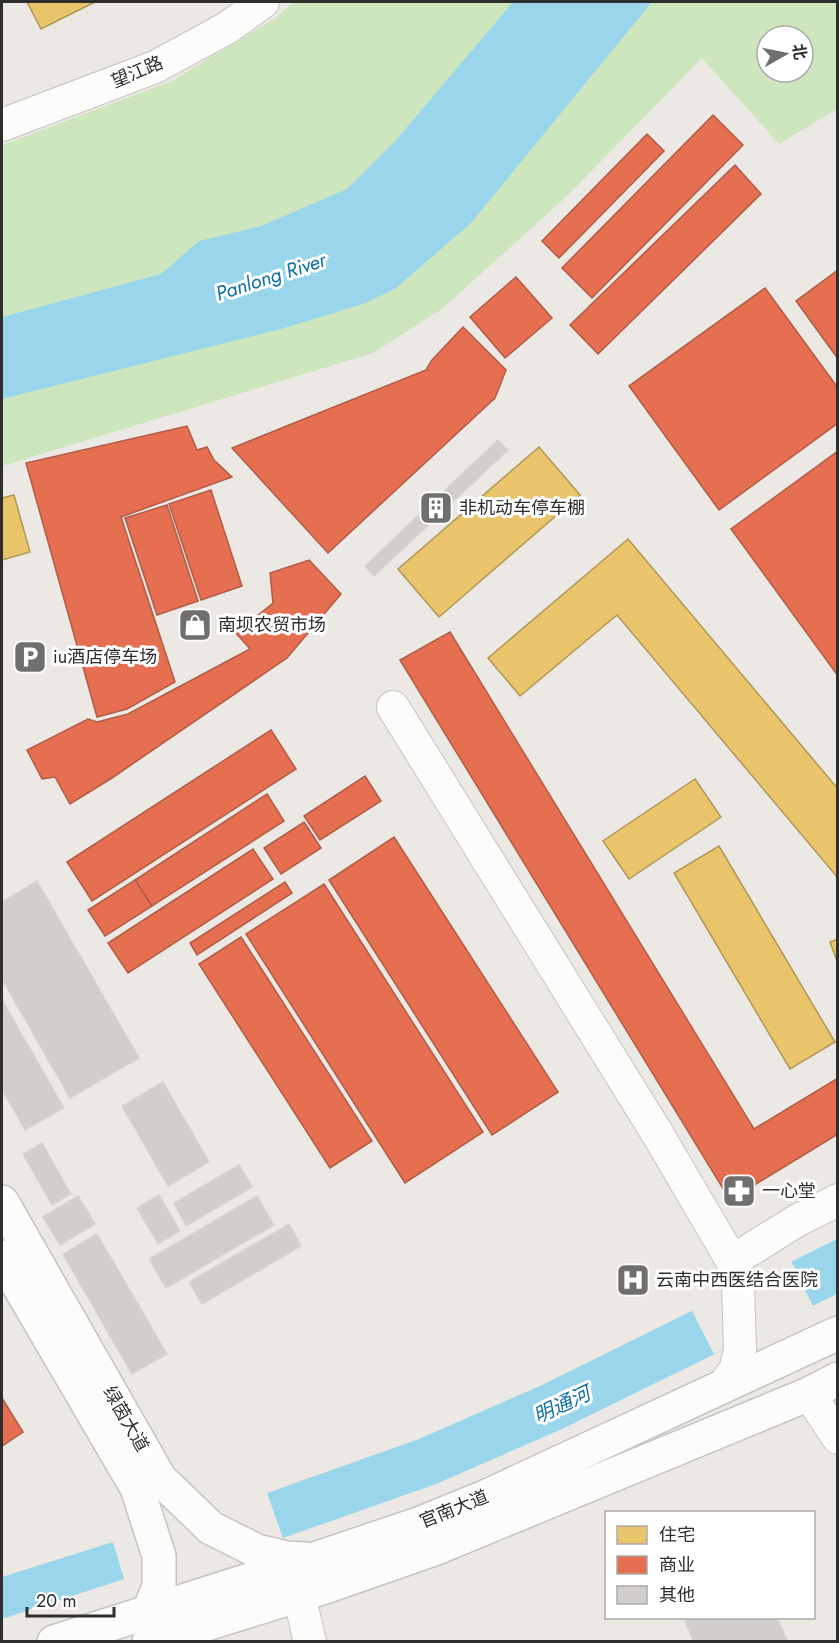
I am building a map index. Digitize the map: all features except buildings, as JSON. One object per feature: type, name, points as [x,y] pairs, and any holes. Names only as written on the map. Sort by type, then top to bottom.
[{"type":"main road","name":"绿茵大道","points":[[2,1202],[160,1479],[211,1528],[257,1551],[286,1558],[315,1559]]},
{"type":"main road","name":"绿茵大道","points":[[2,1257],[137,1488],[159,1556],[159,1587],[148,1627]]},
{"type":"main road","name":"官南大道","points":[[148,1627],[315,1559],[421,1523],[485,1497],[837,1333]]},
{"type":"main road","name":"官南大道","points":[[54,1641],[148,1627],[299,1595],[434,1548],[809,1394],[837,1379]]},
{"type":"street","name":"望江路","points":[[2,125],[155,67],[227,28],[263,2]]},
{"type":"street","points":[[393,707],[651,1123],[735,1271],[740,1351],[735,1370],[723,1387]]},
{"type":"street","points":[[735,1271],[798,1220],[837,1200]]},
{"type":"street","points":[[809,1394],[837,1438]]},
{"type":"street","points":[[299,1595],[310,1641]]},
{"type":"green space","points":[[294,2],[837,2],[837,109],[779,144],[702,58],[568,195],[442,309],[373,353],[2,466],[2,145],[172,81],[274,19]]},
{"type":"water","name":"Panlong River","points":[[513,2],[652,2],[471,223],[395,289],[363,304],[281,329],[2,399],[2,317],[161,274],[199,241],[261,226],[347,189],[396,140]]},
{"type":"water","name":"明通河","points":[[837,1239],[837,1294],[562,1429],[436,1484],[283,1538],[267,1493],[419,1439],[542,1385]]},
{"type":"water","points":[[113,1542],[124,1579],[2,1619],[2,1577]]},
{"type":"pier","points":[[791,1261],[813,1306],[714,1354],[692,1311]]},
{"type":"place","name":"非机动车停车棚","points":[[436,508]]},
{"type":"place","name":"南坝农贸市场","points":[[195,625]]},
{"type":"place","name":"iu酒店停车场","points":[[30,657]]},
{"type":"place","name":"一心堂","points":[[739,1191]]},
{"type":"place","name":"云南中西医结合医院","points":[[633,1280]]}]
